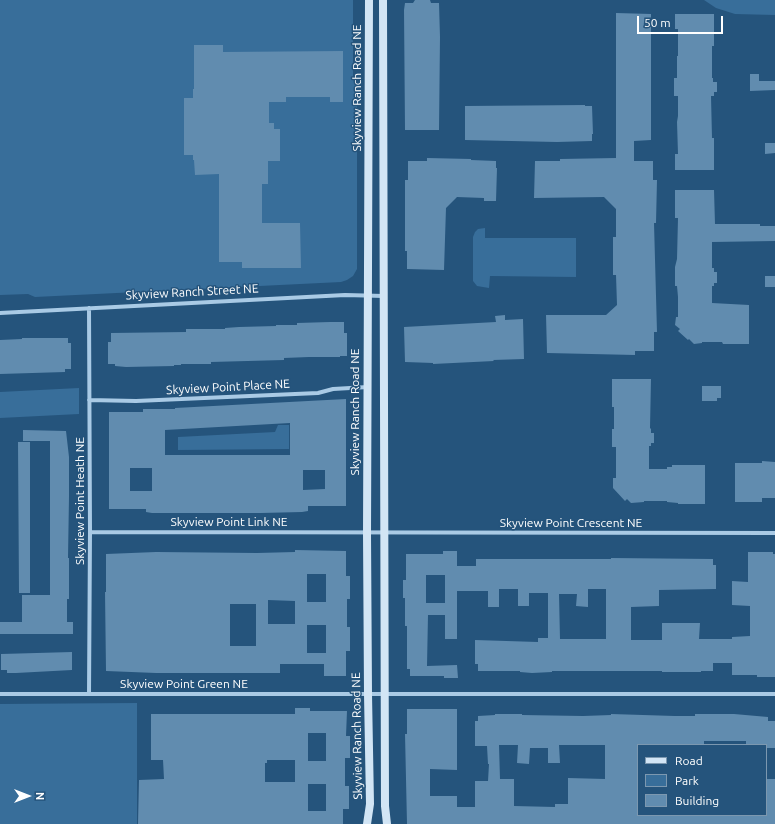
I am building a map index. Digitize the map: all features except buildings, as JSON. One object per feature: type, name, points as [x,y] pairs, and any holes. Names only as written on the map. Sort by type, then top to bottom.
[{"type":"street","name":"Skyview Ranch Road NE","points":[[367,824],[370,804],[367,533],[369,0]]},
{"type":"street","points":[[383,0],[385,806],[387,824]]},
{"type":"street","name":"Skyview Ranch Street NE","points":[[0,313],[345,295],[384,296]]},
{"type":"street","name":"Skyview Point Heath NE","points":[[89,308],[89,694]]},
{"type":"street","name":"Skyview Point Place NE","points":[[89,400],[144,401],[318,393],[333,389],[368,387]]},
{"type":"street","name":"Skyview Point Link NE","points":[[90,532],[367,533]]},
{"type":"street","name":"Skyview Point Crescent NE","points":[[367,533],[775,532]]},
{"type":"street","name":"Skyview Point Green NE","points":[[0,694],[368,694]]},
{"type":"street","points":[[368,694],[775,694]]},
{"type":"green space","points":[[0,0],[353,0],[353,77],[357,84],[357,269],[353,276],[341,282],[35,297],[28,294],[0,295]]},
{"type":"green space","points":[[704,0],[775,0],[775,15],[735,14],[716,8]]},
{"type":"green space","points":[[485,228],[485,238],[576,238],[576,277],[490,276],[489,288],[477,286],[473,281],[473,237],[478,229]]},
{"type":"green space","points":[[79,388],[79,414],[0,418],[0,392]]},
{"type":"green space","points":[[278,425],[289,425],[289,449],[178,450],[178,437],[275,432]]},
{"type":"green space","points":[[137,703],[137,824],[0,824],[0,704]]}]
